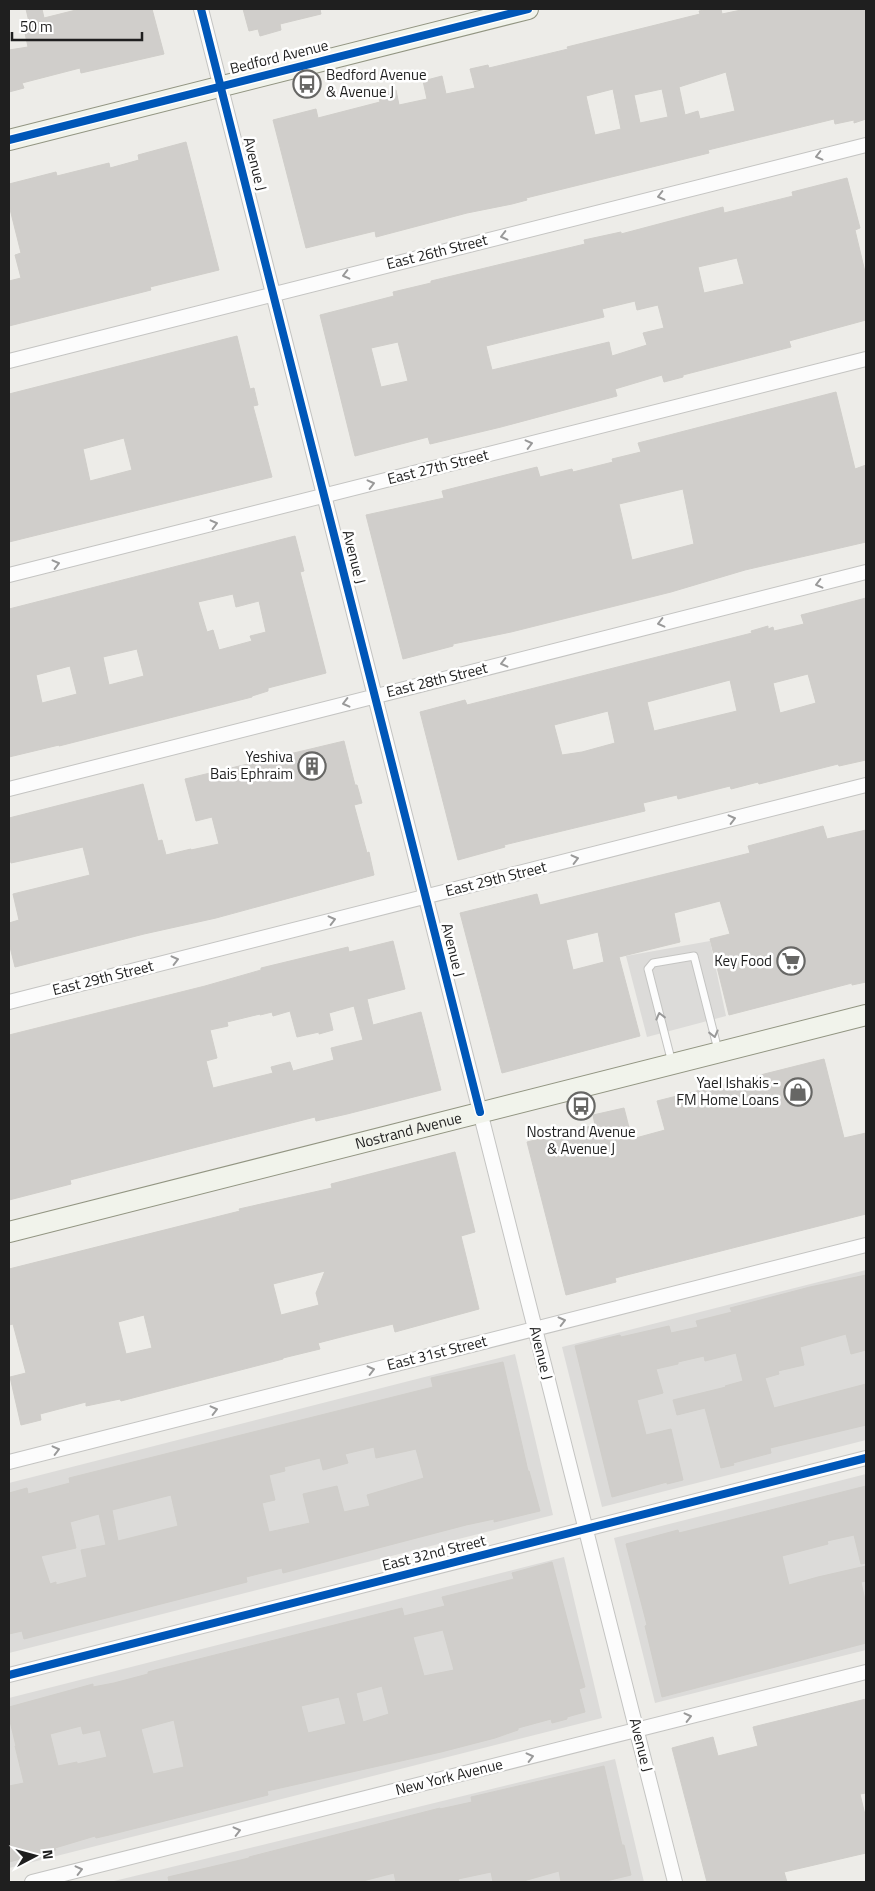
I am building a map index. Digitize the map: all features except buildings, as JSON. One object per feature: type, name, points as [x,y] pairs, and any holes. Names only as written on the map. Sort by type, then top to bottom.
[{"type":"main road","name":"Bedford Avenue","points":[[9,140],[528,9]]},
{"type":"main road","name":"Nostrand Avenue","points":[[9,1232],[866,1015]]},
{"type":"street","name":"Avenue J","points":[[201,9],[676,1882]]},
{"type":"street","name":"East 26th Street","points":[[9,361],[866,145]]},
{"type":"street","name":"East 27th Street","points":[[9,575],[866,359]]},
{"type":"street","name":"East 28th Street","points":[[9,789],[866,572]]},
{"type":"street","name":"East 29th Street","points":[[9,1002],[866,785]]},
{"type":"street","name":"East 31st Street","points":[[9,1462],[866,1245]]},
{"type":"street","name":"East 32nd Street","points":[[9,1675],[866,1458]]},
{"type":"street","name":"New York Avenue","points":[[32,1882],[866,1672]]},
{"type":"lane","points":[[672,1064],[648,969],[652,963],[694,956],[718,1052]]},
{"type":"shaded area","points":[[710,941],[726,1016],[647,1037],[626,956]]},
{"type":"shaded area","points":[[866,1270],[866,1440],[602,1507],[562,1347]]},
{"type":"shaded area","points":[[515,1354],[553,1515],[9,1653],[9,1483]]},
{"type":"shaded area","points":[[866,1474],[866,1650],[655,1703],[614,1538]]},
{"type":"shaded area","points":[[564,1557],[602,1718],[9,1868],[9,1698]]},
{"type":"shaded area","points":[[615,1759],[644,1882],[110,1882]]},
{"type":"cycle path","points":[[201,9],[480,1112]]},
{"type":"cycle path","points":[[9,140],[528,9]]},
{"type":"cycle path","points":[[9,1675],[866,1458]]},
{"type":"place","name":"Bedford Avenue & Avenue J","points":[[307,84]]},
{"type":"place","name":"Yeshiva Bais Ephraim","points":[[312,766]]},
{"type":"place","name":"Key Food","points":[[791,961]]},
{"type":"place","name":"Yael Ishakis - FM Home Loans","points":[[798,1092]]},
{"type":"place","name":"Nostrand Avenue & Avenue J","points":[[581,1106]]}]
